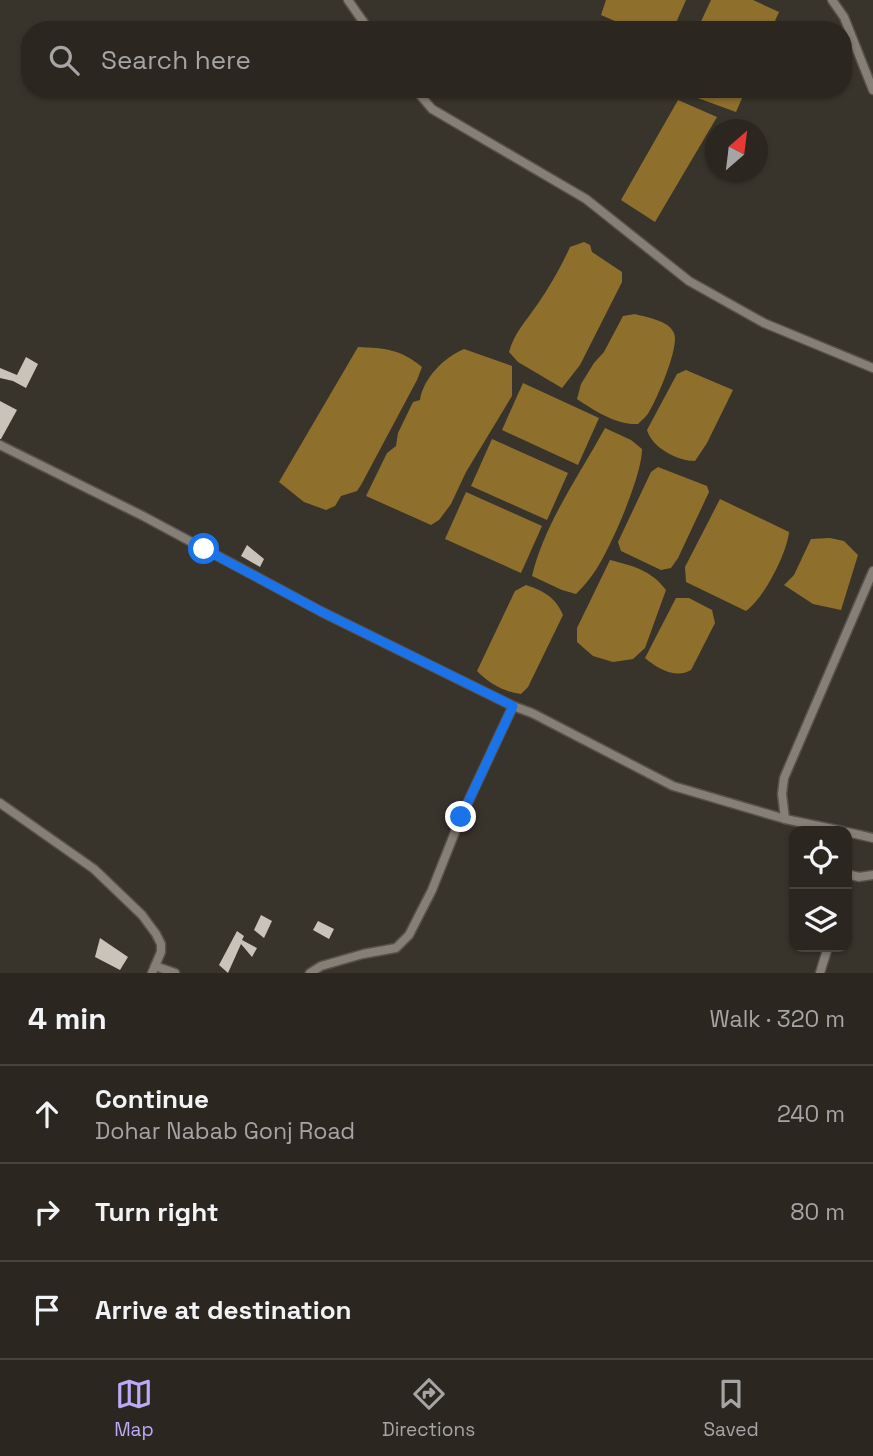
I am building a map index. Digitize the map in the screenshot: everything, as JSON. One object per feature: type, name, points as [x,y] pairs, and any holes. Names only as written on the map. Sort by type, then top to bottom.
[{"type":"street","points":[[348,0],[363,21]]},
{"type":"street","points":[[832,0],[846,21]]},
{"type":"street","points":[[852,36],[873,90]]},
{"type":"street","points":[[423,98],[432,109],[586,199],[690,281],[764,323],[873,368]]},
{"type":"street","points":[[0,445],[143,516],[322,612],[532,713],[673,786],[820,826]]},
{"type":"street","points":[[785,818],[782,794],[784,778],[873,571]]},
{"type":"street","points":[[310,973],[321,966],[396,948],[409,936],[513,706]]},
{"type":"street","points":[[0,803],[94,869],[142,915],[161,944],[162,952],[154,969],[175,973]]},
{"type":"street","points":[[852,833],[873,838]]},
{"type":"street","points":[[852,875],[873,875]]},
{"type":"street","points":[[820,973],[826,952]]},
{"type":"shaded area","points":[[606,0],[686,0],[677,21],[616,21],[601,15]]},
{"type":"shaded area","points":[[711,0],[753,0],[779,12],[775,21],[701,21]]},
{"type":"shaded area","points":[[698,98],[742,98],[736,112]]},
{"type":"shaded area","points":[[678,100],[717,117],[705,119],[705,137],[655,222],[621,200]]},
{"type":"shaded area","points":[[584,242],[590,245],[592,252],[622,272],[622,282],[580,365],[562,388],[518,362],[509,352],[517,333],[551,284],[570,247]]},
{"type":"shaded area","points":[[635,314],[667,325],[674,333],[675,340],[667,372],[648,414],[638,424],[630,424],[614,420],[577,399],[581,384],[604,352],[623,316]]},
{"type":"shaded area","points":[[358,347],[392,351],[407,356],[422,367],[357,491],[341,496],[335,506],[326,510],[304,502],[279,482]]},
{"type":"shaded area","points":[[464,349],[512,366],[512,396],[466,472],[451,504],[439,520],[431,525],[366,496],[387,453],[396,446],[398,433],[413,402],[420,400],[425,384],[449,357]]},
{"type":"shaded area","points":[[686,370],[733,390],[695,461],[681,459],[666,452],[654,442],[647,430],[677,374]]},
{"type":"shaded area","points":[[523,383],[599,418],[578,465],[502,430]]},
{"type":"shaded area","points":[[605,428],[631,440],[642,449],[641,460],[626,507],[606,552],[576,594],[532,576],[554,518]]},
{"type":"shaded area","points":[[492,439],[568,473],[547,520],[471,486]]},
{"type":"shaded area","points":[[658,467],[707,486],[709,492],[678,558],[671,568],[661,570],[621,551],[618,542],[651,472]]},
{"type":"shaded area","points":[[466,492],[542,526],[521,573],[445,539]]},
{"type":"shaded area","points":[[720,499],[789,532],[774,574],[760,596],[746,611],[686,582],[685,567]]},
{"type":"shaded area","points":[[830,538],[844,541],[858,555],[841,610],[813,604],[784,585],[794,575],[811,539]]},
{"type":"shaded area","points":[[610,560],[648,573],[666,590],[645,648],[633,659],[613,662],[593,656],[577,642],[577,628]]},
{"type":"shaded area","points":[[526,585],[548,596],[563,615],[528,687],[521,694],[497,686],[477,671],[515,591]]},
{"type":"shaded area","points":[[676,598],[689,598],[712,610],[715,623],[691,670],[685,673],[661,669],[645,658]]},
{"type":"building","points":[[26,357],[38,364],[26,388],[0,378],[0,368],[17,375]]},
{"type":"building","points":[[0,401],[17,410],[1,439],[0,439]]},
{"type":"building","points":[[247,545],[264,559],[260,567],[241,556]]},
{"type":"building","points":[[261,915],[272,921],[264,938],[254,930]]},
{"type":"building","points":[[318,921],[334,929],[329,939],[313,930]]},
{"type":"building","points":[[237,931],[244,936],[242,940],[257,948],[252,957],[241,944],[228,973],[219,965]]},
{"type":"building","points":[[100,938],[128,957],[120,970],[95,957]]},
{"type":"route","points":[[204,549],[322,612],[513,706],[461,817]]}]
